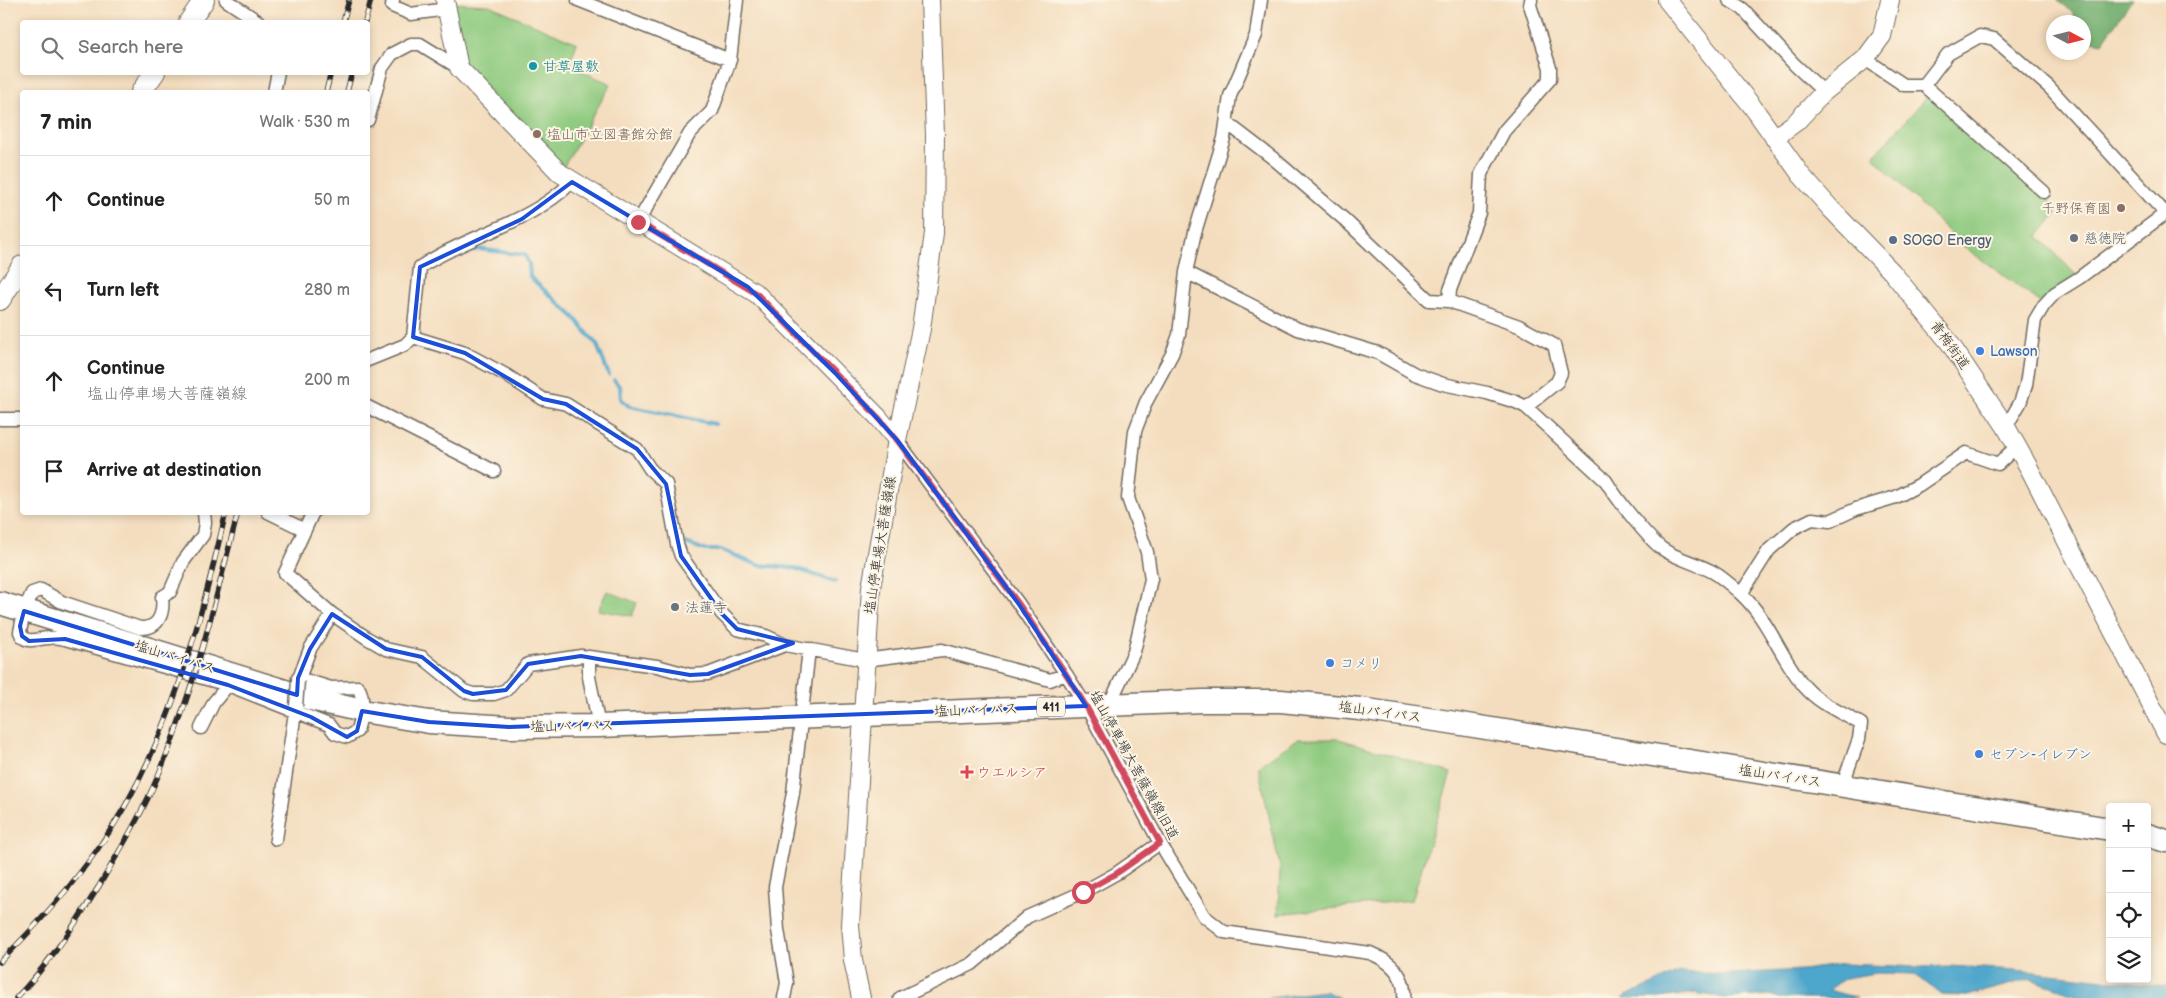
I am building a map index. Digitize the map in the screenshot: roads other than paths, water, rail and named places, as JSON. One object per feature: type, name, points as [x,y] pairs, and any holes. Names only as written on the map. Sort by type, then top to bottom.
[{"type":"highway","name":"塩山バイパス","points":[[0,603],[311,699],[362,711],[429,722],[500,727],[599,726],[1109,705],[1282,701],[1360,709],[2106,828]]},
{"type":"highway","points":[[2151,836],[2166,841]]},
{"type":"main road","points":[[190,20],[204,0]]},
{"type":"main road","points":[[142,90],[153,75]]},
{"type":"main road","points":[[0,300],[20,269]]},
{"type":"street","points":[[226,0],[256,20]]},
{"type":"street","points":[[393,0],[392,6],[411,14],[446,4],[459,68]]},
{"type":"street","points":[[638,222],[690,134],[712,111],[730,60],[737,0]]},
{"type":"street","name":"塩山停車場大菩薩嶺線","points":[[862,998],[853,960],[850,925],[865,660],[870,588],[897,440],[921,329],[934,233],[935,135],[930,0]]},
{"type":"street","points":[[1109,705],[1134,652],[1151,579],[1147,552],[1128,498],[1135,431],[1146,402],[1172,354],[1179,335],[1186,272],[1227,123],[1230,96],[1256,35],[1261,0]]},
{"type":"street","points":[[1449,301],[1450,290],[1479,213],[1481,174],[1504,131],[1550,79],[1550,68],[1530,5],[1532,0]]},
{"type":"street","name":"青梅街道","points":[[1668,0],[1831,209],[1919,303],[1950,342],[2017,446],[2166,734]]},
{"type":"street","points":[[1729,0],[1743,9],[1795,65],[1824,92]]},
{"type":"street","points":[[1774,138],[1796,122],[1824,92],[1865,59],[1882,36],[1890,0]]},
{"type":"street","points":[[583,1],[730,60]]},
{"type":"street","points":[[1924,84],[1948,54],[1980,36],[1994,39],[2049,87],[2166,213],[2079,278],[2055,293],[2044,304],[2035,320],[2026,385],[2020,403],[2006,428]]},
{"type":"street","points":[[370,113],[382,68],[392,54],[411,44],[420,44],[459,68],[560,173],[757,294],[878,417],[897,440]]},
{"type":"street","points":[[1865,59],[1904,85],[1924,84],[2044,192]]},
{"type":"street","points":[[274,90],[277,75]]},
{"type":"street","points":[[1227,123],[1274,159],[1345,220],[1429,300],[1449,301],[1519,326],[1554,345],[1561,373],[1557,382],[1526,407]]},
{"type":"street","points":[[370,359],[405,345],[413,337],[420,267],[437,256],[522,219],[559,195],[572,182]]},
{"type":"street","points":[[1186,272],[1298,329],[1378,353],[1415,374],[1443,384],[1487,393],[1526,407],[1606,481],[1615,496],[1661,548],[1714,572],[1741,594],[1768,628],[1804,686],[1832,710],[1842,713],[1861,724],[1859,739],[1842,786]]},
{"type":"street","points":[[413,337],[465,353],[506,375],[543,399],[566,404],[637,449],[650,470],[666,484],[681,556],[722,614],[737,629],[766,636],[785,646],[865,660],[942,650],[1050,680],[1066,674]]},
{"type":"street","points":[[370,408],[494,471]]},
{"type":"street","points":[[0,419],[20,419]]},
{"type":"street","name":"塩山停車場大菩薩嶺線旧道","points":[[897,440],[1018,603],[1066,674],[1086,706],[1160,843],[1204,916],[1224,932],[1370,953],[1387,962],[1399,974],[1403,982],[1404,998]]},
{"type":"street","points":[[1741,594],[1769,550],[1794,528],[1812,519],[1830,521],[1856,509],[1896,497],[1920,485],[1966,453],[1998,464],[2017,446]]},
{"type":"street","points":[[204,515],[205,523],[202,535],[183,562],[170,592],[162,597],[160,618],[154,625],[140,628],[62,602],[41,590],[32,593],[24,611],[20,632],[25,639],[65,639],[228,685],[296,709],[329,725],[335,733],[347,737],[357,731],[362,711],[362,694],[358,687],[331,688],[298,680]]},
{"type":"street","points":[[274,515],[306,530]]},
{"type":"street","points":[[312,515],[286,572],[332,614],[386,649],[422,657],[464,691],[474,694],[494,694],[506,690],[528,664],[581,656],[657,666],[690,675],[708,674],[785,646]]},
{"type":"street","points":[[276,839],[296,709],[298,680],[310,649],[332,614]]},
{"type":"street","points":[[784,998],[787,983],[778,930],[775,887],[793,793],[809,649]]},
{"type":"street","points":[[589,657],[589,677],[599,726]]},
{"type":"street","points":[[201,728],[214,702],[228,685]]},
{"type":"street","points":[[900,998],[972,964],[1027,917],[1083,892],[1117,873],[1160,843]]},
{"type":"water","points":[[1844,964],[1920,967],[1950,966],[2016,970],[2106,980],[2106,983],[2131,983],[2166,987],[2166,998],[2086,998],[2030,979],[1967,996],[1942,995],[1914,974],[1876,973],[1845,978],[1829,990],[1857,998],[1780,998],[1769,995],[1726,998],[1695,993],[1659,998],[1622,998],[1679,972],[1728,974],[1802,970]]},
{"type":"water","points":[[1325,991],[1340,998],[1268,998]]},
{"type":"waterway","points":[[461,255],[478,249],[525,255],[529,264],[530,277],[574,317],[597,345],[609,375]]},
{"type":"waterway","points":[[614,380],[620,387],[621,399],[629,406],[715,424]]},
{"type":"waterway","points":[[686,543],[705,550],[721,550],[758,565],[795,568],[835,582]]},
{"type":"railway","points":[[344,20],[349,0]]},
{"type":"railway","points":[[366,20],[371,0]]},
{"type":"railway","points":[[326,90],[330,75]]},
{"type":"railway","points":[[348,90],[351,75]]},
{"type":"railway","points":[[0,962],[26,936],[75,880],[122,812],[143,772],[178,688],[192,645],[225,515]]},
{"type":"railway","points":[[16,998],[50,958],[99,886],[152,790],[171,744],[193,679],[237,515]]},
{"type":"place","name":"甘草屋敷","points":[[533,66]]},
{"type":"place","name":"塩山市立図書館分館","points":[[537,134]]},
{"type":"place","name":"千野保育園","points":[[2121,208]]},
{"type":"place","name":"慈徳院","points":[[2074,238]]},
{"type":"place","name":"SOGO Energy","points":[[1893,240]]},
{"type":"place","name":"Lawson","points":[[1980,351]]},
{"type":"place","name":"法蓮寺","points":[[675,607]]},
{"type":"place","name":"コメリ","points":[[1330,663]]},
{"type":"place","name":"セブン-イレブン","points":[[1979,754]]},
{"type":"place","name":"ウエルシア","points":[[967,772]]}]
